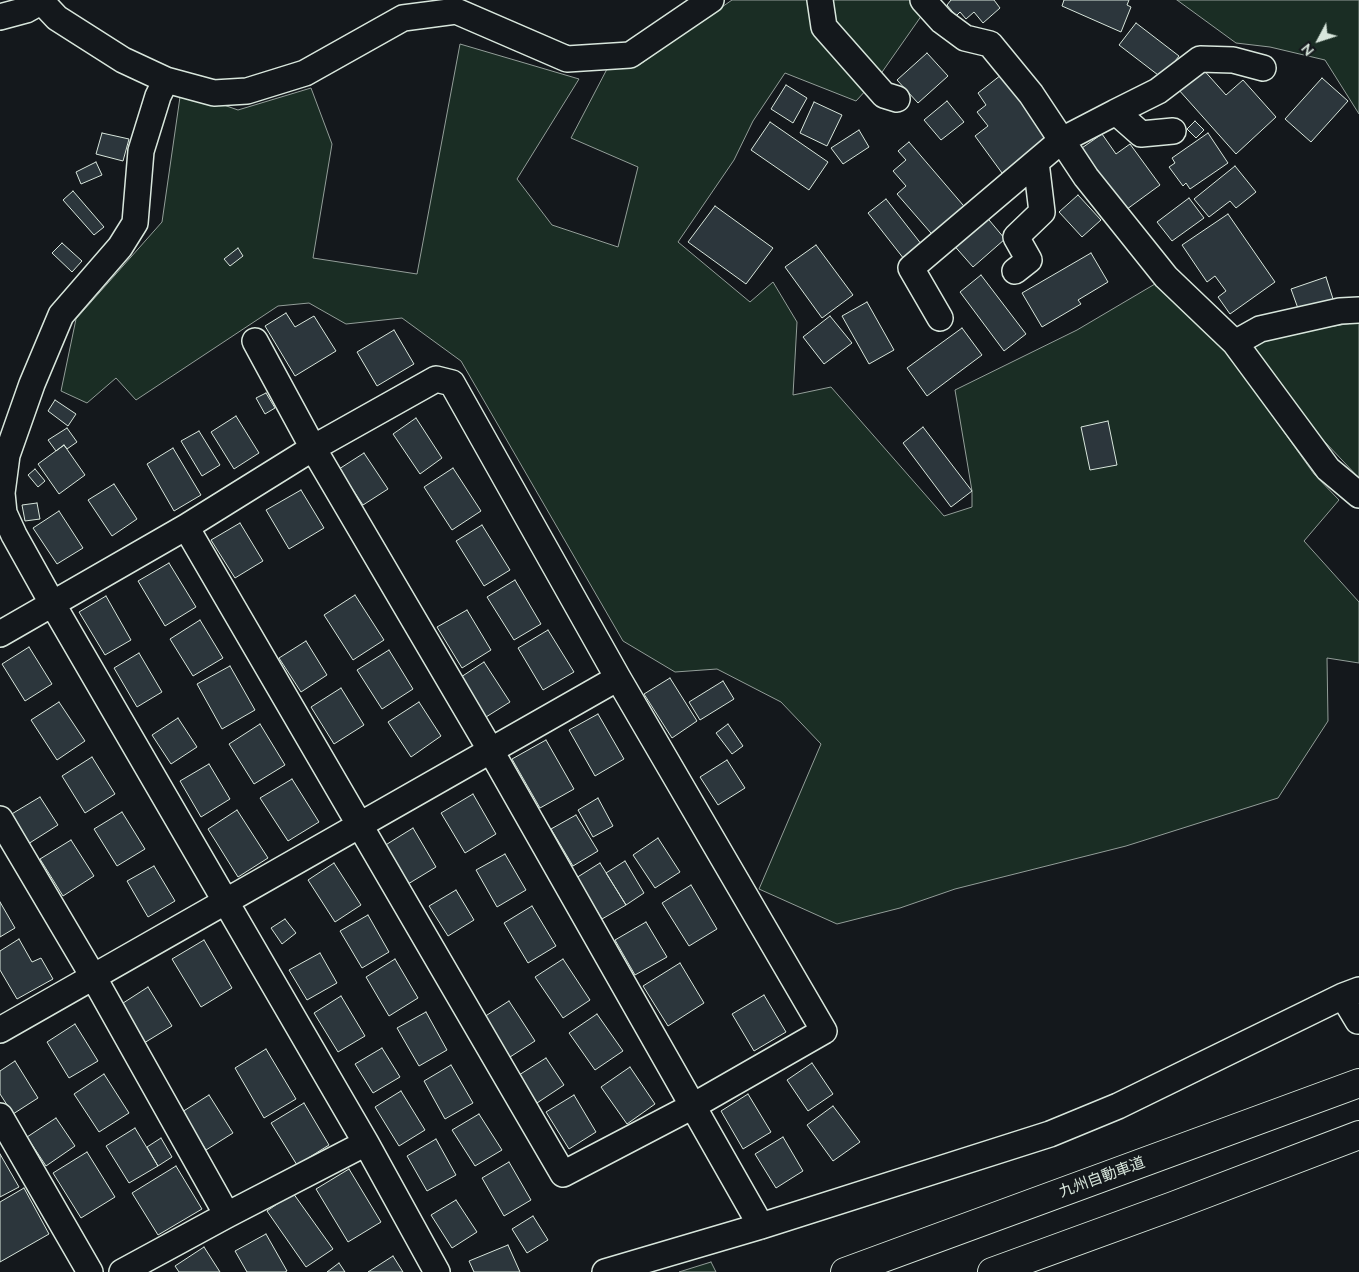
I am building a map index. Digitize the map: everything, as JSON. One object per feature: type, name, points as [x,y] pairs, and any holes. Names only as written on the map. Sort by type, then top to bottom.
[{"type":"highway","name":"九州自動車道","points":[[845,1272],[1359,1083]]},
{"type":"highway","points":[[992,1272],[1359,1135]]},
{"type":"street","points":[[0,17],[26,10],[42,1],[57,18],[79,34],[123,60],[166,80],[214,93],[247,91],[305,73],[403,18],[456,11],[566,59],[630,55],[711,0]]},
{"type":"street","points":[[820,0],[824,27],[884,96],[897,98]]},
{"type":"street","points":[[923,0],[942,21],[966,38],[990,44],[1031,94],[1086,177],[1166,277],[1235,343],[1328,470],[1359,495]]},
{"type":"street","points":[[940,318],[911,268],[1062,140],[1158,91],[1200,59],[1233,60],[1262,68]]},
{"type":"street","points":[[166,80],[158,96],[141,151],[135,223],[120,247],[61,315],[32,384],[7,455],[2,493],[4,513],[14,535],[52,602],[366,1143],[437,1272]]},
{"type":"street","points":[[1116,112],[1141,134],[1173,131]]},
{"type":"street","points":[[1015,271],[1029,260],[1016,237],[1042,212],[1036,162]]},
{"type":"street","points":[[1235,343],[1260,329],[1340,312],[1359,310]]},
{"type":"street","points":[[255,341],[313,448],[491,751],[761,1226]]},
{"type":"street","points":[[0,634],[52,602],[186,527],[313,448],[436,379],[452,383],[618,678],[824,1031],[693,1106],[563,1174],[186,527]]},
{"type":"street","points":[[0,1030],[618,678]]},
{"type":"street","points":[[0,819],[94,978],[226,1215]]},
{"type":"street","points":[[605,1272],[761,1226],[1050,1134],[1118,1106],[1351,993],[1358,1021]]},
{"type":"street","points":[[0,1116],[90,1272]]},
{"type":"street","points":[[122,1272],[226,1215],[366,1143]]},
{"type":"green space","points":[[732,0],[909,0],[922,15],[880,75],[856,101],[785,73],[753,121],[734,160],[678,242],[750,302],[773,282],[797,322],[793,395],[831,387],[944,516],[972,507],[972,491],[955,390],[1077,330],[1160,281],[1219,341],[1314,474],[1339,500],[1304,541],[1359,602],[1359,663],[1327,658],[1328,721],[1278,798],[1126,846],[955,889],[900,908],[837,924],[759,889],[821,744],[781,702],[717,669],[675,672],[623,641],[461,361],[402,318],[346,324],[309,303],[278,306],[136,400],[116,378],[87,403],[61,391],[76,319],[162,222],[181,90],[238,110],[311,88],[332,144],[313,258],[417,274],[460,44],[579,79],[517,179],[552,225],[618,247],[638,167],[571,138],[607,69],[639,65]]},
{"type":"green space","points":[[1177,0],[1359,0],[1359,114],[1325,60],[1270,47],[1236,43]]},
{"type":"green space","points":[[1359,322],[1359,478],[1291,406],[1257,357],[1254,339]]},
{"type":"green space","points":[[711,1262],[716,1272],[679,1272]]},
{"type":"building","points":[[951,0],[994,0],[1000,8],[983,23],[974,12],[966,19],[960,12],[956,16],[947,5]]},
{"type":"building","points":[[1064,0],[1129,0],[1127,5],[1131,7],[1121,32],[1062,6]]},
{"type":"building","points":[[1136,23],[1179,56],[1162,78],[1119,45]]},
{"type":"building","points":[[927,53],[948,76],[918,103],[897,80]]},
{"type":"building","points":[[1201,67],[1226,95],[1243,80],[1276,117],[1236,154],[1178,89]]},
{"type":"building","points":[[1001,75],[1048,138],[1002,173],[975,136],[988,126],[977,112],[986,105],[978,93]]},
{"type":"building","points":[[1322,78],[1348,101],[1311,142],[1285,119]]},
{"type":"building","points":[[786,85],[807,98],[793,123],[771,109]]},
{"type":"building","points":[[947,101],[964,122],[941,140],[924,120]]},
{"type":"building","points":[[814,102],[842,115],[827,146],[800,133]]},
{"type":"building","points":[[1195,121],[1204,130],[1196,138],[1187,129]]},
{"type":"building","points":[[770,122],[828,162],[809,190],[751,150]]},
{"type":"building","points":[[859,130],[869,147],[843,164],[831,148]]},
{"type":"building","points":[[102,133],[129,139],[123,161],[96,154]]},
{"type":"building","points":[[1208,133],[1228,163],[1190,189],[1186,183],[1183,186],[1169,167],[1175,163],[1172,158]]},
{"type":"building","points":[[1102,134],[1116,154],[1130,144],[1160,185],[1123,212],[1079,150]]},
{"type":"building","points":[[909,142],[969,212],[937,240],[897,194],[906,186],[893,171],[906,160],[898,151]]},
{"type":"building","points":[[96,162],[102,175],[81,184],[76,172]]},
{"type":"building","points":[[1235,166],[1256,192],[1236,208],[1230,201],[1209,217],[1194,199]]},
{"type":"building","points":[[73,191],[104,227],[94,235],[63,200]]},
{"type":"building","points":[[1078,195],[1101,220],[1082,237],[1059,212]]},
{"type":"building","points":[[1189,198],[1204,218],[1172,241],[1157,222]]},
{"type":"building","points":[[886,199],[922,245],[904,259],[868,213]]},
{"type":"building","points":[[715,206],[773,248],[746,284],[688,242]]},
{"type":"building","points":[[984,214],[1005,239],[973,267],[951,242]]},
{"type":"building","points":[[1228,214],[1275,282],[1230,314],[1218,297],[1226,291],[1215,276],[1207,282],[1182,245]]},
{"type":"building","points":[[62,243],[82,261],[72,272],[52,253]]},
{"type":"building","points":[[816,245],[853,295],[822,318],[785,267]]},
{"type":"building","points":[[238,248],[243,256],[230,266],[224,259]]},
{"type":"building","points":[[1091,253],[1108,282],[1078,300],[1081,304],[1042,327],[1022,293]]},
{"type":"building","points":[[981,275],[1026,334],[1004,351],[960,292]]},
{"type":"building","points":[[1326,277],[1334,302],[1300,314],[1291,289]]},
{"type":"building","points":[[867,302],[894,350],[869,364],[842,316]]},
{"type":"building","points":[[286,313],[295,327],[314,316],[336,351],[295,376],[265,326]]},
{"type":"building","points":[[830,316],[852,343],[824,364],[803,337]]},
{"type":"building","points":[[962,328],[982,355],[927,396],[907,368]]},
{"type":"building","points":[[394,330],[414,364],[377,386],[357,352]]},
{"type":"building","points":[[266,393],[275,408],[265,414],[256,398]]},
{"type":"building","points":[[55,400],[76,414],[68,426],[48,411]]},
{"type":"building","points":[[236,416],[259,453],[234,469],[211,432]]},
{"type":"building","points":[[416,418],[442,458],[420,474],[393,434]]},
{"type":"building","points":[[1108,421],[1117,465],[1090,470],[1081,427]]},
{"type":"building","points":[[923,427],[972,491],[951,507],[903,443]]},
{"type":"building","points":[[67,428],[77,442],[67,449],[64,445],[56,451],[48,440]]},
{"type":"building","points":[[199,431],[220,465],[202,476],[181,441]]},
{"type":"building","points":[[64,445],[85,475],[59,494],[38,464]]},
{"type":"building","points":[[173,448],[201,495],[174,511],[147,464]]},
{"type":"building","points":[[364,453],[388,489],[363,505],[339,469]]},
{"type":"building","points":[[453,468],[481,511],[452,530],[424,487]]},
{"type":"building","points":[[35,469],[45,481],[38,487],[28,475]]},
{"type":"building","points":[[114,484],[137,519],[112,536],[88,500]]},
{"type":"building","points":[[301,490],[324,528],[289,549],[266,510]]},
{"type":"building","points":[[37,503],[40,519],[25,521],[22,505]]},
{"type":"building","points":[[59,511],[83,548],[57,564],[33,528]]},
{"type":"building","points":[[240,523],[263,561],[235,578],[211,540]]},
{"type":"building","points":[[482,525],[510,570],[484,586],[456,541]]},
{"type":"building","points":[[169,563],[196,607],[165,626],[138,581]]},
{"type":"building","points":[[515,580],[541,624],[514,640],[487,597]]},
{"type":"building","points":[[355,595],[384,640],[353,660],[324,615]]},
{"type":"building","points":[[106,596],[131,640],[105,655],[79,612]]},
{"type":"building","points":[[467,610],[491,650],[462,668],[437,627]]},
{"type":"building","points":[[200,620],[223,658],[193,676],[170,639]]},
{"type":"building","points":[[548,630],[574,672],[543,690],[518,648]]},
{"type":"building","points":[[306,641],[327,675],[301,692],[279,658]]},
{"type":"building","points":[[29,647],[52,684],[25,701],[2,664]]},
{"type":"building","points":[[389,650],[413,689],[382,709],[357,670]]},
{"type":"building","points":[[139,653],[162,692],[137,707],[114,668]]},
{"type":"building","points":[[484,662],[510,702],[486,717],[461,677]]},
{"type":"building","points":[[230,666],[255,710],[222,729],[197,684]]},
{"type":"building","points":[[670,678],[697,721],[672,738],[644,694]]},
{"type":"building","points":[[723,681],[734,699],[700,720],[689,702]]},
{"type":"building","points":[[341,688],[364,725],[334,744],[311,707]]},
{"type":"building","points":[[59,702],[85,741],[57,760],[31,720]]},
{"type":"building","points":[[419,702],[441,736],[411,757],[388,722]]},
{"type":"building","points":[[598,714],[624,759],[595,776],[569,730]]},
{"type":"building","points":[[178,718],[197,747],[171,764],[152,735]]},
{"type":"building","points":[[260,724],[285,765],[254,784],[229,744]]},
{"type":"building","points":[[728,724],[743,746],[732,754],[716,733]]},
{"type":"building","points":[[546,740],[574,789],[540,808],[512,759]]},
{"type":"building","points":[[92,757],[115,794],[85,813],[62,776]]},
{"type":"building","points":[[727,760],[745,788],[718,805],[700,777]]},
{"type":"building","points":[[209,764],[230,799],[201,817],[180,781]]},
{"type":"building","points":[[292,779],[319,822],[288,841],[260,798]]},
{"type":"building","points":[[473,794],[496,834],[465,853],[441,813]]},
{"type":"building","points":[[40,797],[58,825],[28,844],[10,815]]},
{"type":"building","points":[[598,798],[613,826],[593,837],[578,810]]},
{"type":"building","points":[[237,810],[268,858],[238,877],[208,829]]},
{"type":"building","points":[[122,812],[145,849],[117,866],[94,829]]},
{"type":"building","points":[[576,815],[598,851],[573,866],[551,829]]},
{"type":"building","points":[[413,828],[436,867],[408,884],[384,846]]},
{"type":"building","points":[[658,838],[680,872],[655,888],[633,855]]},
{"type":"building","points":[[71,840],[94,876],[63,896],[40,859]]},
{"type":"building","points":[[505,854],[526,890],[497,907],[476,870]]},
{"type":"building","points":[[625,861],[644,893],[626,905],[606,873]]},
{"type":"building","points":[[334,863],[361,905],[335,922],[308,880]]},
{"type":"building","points":[[600,863],[626,905],[602,919],[576,878]]},
{"type":"building","points":[[154,866],[175,901],[148,917],[127,881]]},
{"type":"building","points":[[691,885],[717,929],[689,946],[662,903]]},
{"type":"building","points":[[456,890],[474,920],[448,936],[429,906]]},
{"type":"building","points":[[0,902],[15,928],[0,937]]},
{"type":"building","points":[[532,906],[556,946],[528,963],[504,923]]},
{"type":"building","points":[[368,915],[389,952],[362,968],[340,931]]},
{"type":"building","points":[[285,919],[296,933],[282,944],[271,928]]},
{"type":"building","points":[[646,922],[667,957],[635,975],[615,940]]},
{"type":"building","points":[[19,939],[32,962],[41,958],[53,979],[17,999],[0,970],[0,951]]},
{"type":"building","points":[[204,940],[232,988],[201,1007],[172,959]]},
{"type":"building","points":[[320,953],[337,983],[307,1000],[289,970]]},
{"type":"building","points":[[395,959],[418,998],[389,1016],[366,977]]},
{"type":"building","points":[[563,959],[590,1000],[563,1018],[535,977]]},
{"type":"building","points":[[680,963],[704,1003],[668,1026],[643,986]]},
{"type":"building","points":[[148,987],[172,1026],[144,1043],[120,1005]]},
{"type":"building","points":[[764,995],[786,1032],[754,1051],[732,1014]]},
{"type":"building","points":[[341,996],[365,1036],[338,1052],[314,1013]]},
{"type":"building","points":[[509,1001],[535,1041],[510,1057],[484,1017]]},
{"type":"building","points":[[426,1012],[447,1050],[419,1066],[397,1028]]},
{"type":"building","points":[[597,1014],[623,1051],[595,1070],[569,1033]]},
{"type":"building","points":[[75,1024],[98,1061],[69,1078],[47,1042]]},
{"type":"building","points":[[382,1048],[400,1077],[373,1093],[355,1064]]},
{"type":"building","points":[[266,1049],[296,1099],[264,1118],[235,1068]]},
{"type":"building","points":[[546,1058],[564,1085],[537,1103],[519,1075]]},
{"type":"building","points":[[15,1061],[38,1098],[13,1114],[0,1094],[0,1071]]},
{"type":"building","points":[[812,1063],[833,1094],[808,1111],[787,1080]]},
{"type":"building","points":[[451,1065],[473,1103],[445,1119],[424,1081]]},
{"type":"building","points":[[630,1067],[655,1104],[627,1124],[601,1087]]},
{"type":"building","points":[[104,1074],[129,1113],[99,1132],[74,1094]]},
{"type":"building","points":[[401,1091],[425,1130],[399,1146],[375,1107]]},
{"type":"building","points":[[748,1094],[771,1132],[743,1149],[721,1111]]},
{"type":"building","points":[[209,1095],[233,1133],[206,1150],[182,1112]]},
{"type":"building","points":[[574,1095],[596,1132],[569,1149],[546,1112]]},
{"type":"building","points":[[304,1103],[329,1145],[297,1165],[271,1123]]},
{"type":"building","points":[[833,1106],[860,1142],[833,1161],[807,1125]]},
{"type":"building","points":[[479,1114],[502,1150],[475,1166],[452,1130]]},
{"type":"building","points":[[56,1118],[75,1146],[46,1166],[27,1137]]},
{"type":"building","points":[[135,1128],[158,1166],[129,1183],[106,1146]]},
{"type":"building","points":[[783,1137],[803,1171],[776,1188],[755,1154]]},
{"type":"building","points":[[161,1138],[172,1157],[158,1166],[147,1147]]},
{"type":"building","points":[[436,1139],[456,1175],[427,1191],[407,1156]]},
{"type":"building","points":[[87,1152],[115,1197],[81,1218],[53,1173]]},
{"type":"building","points":[[0,1154],[19,1187],[0,1197]]},
{"type":"building","points":[[509,1162],[531,1200],[504,1216],[482,1178]]},
{"type":"building","points":[[176,1166],[202,1209],[158,1235],[132,1193]]},
{"type":"building","points":[[349,1169],[381,1222],[348,1242],[316,1189]]},
{"type":"building","points":[[24,1188],[49,1234],[0,1262],[0,1202]]},
{"type":"building","points":[[293,1193],[333,1249],[306,1267],[267,1211]]},
{"type":"building","points":[[456,1200],[477,1232],[452,1248],[431,1215]]},
{"type":"building","points":[[533,1216],[548,1240],[527,1253],[512,1229]]},
{"type":"building","points":[[266,1234],[287,1271],[247,1272],[235,1251]]},
{"type":"building","points":[[508,1245],[520,1272],[474,1272],[469,1261]]},
{"type":"building","points":[[204,1247],[220,1272],[179,1272],[175,1266]]},
{"type":"building","points":[[393,1256],[403,1272],[368,1272]]},
{"type":"building","points":[[339,1263],[345,1272],[327,1272]]}]
